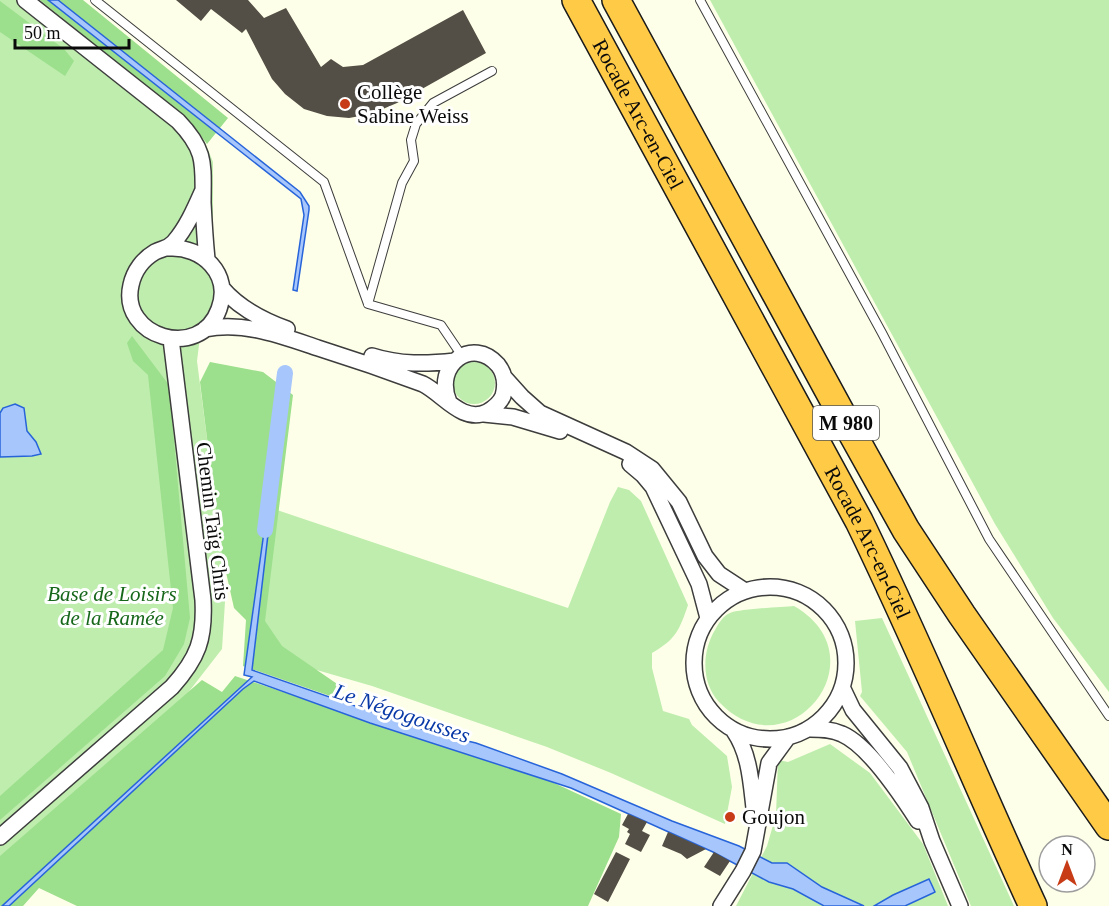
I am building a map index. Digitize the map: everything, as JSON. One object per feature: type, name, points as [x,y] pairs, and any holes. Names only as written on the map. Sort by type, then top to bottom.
[{"type":"highway","name":"Rocade Arc-en-Ciel","points":[[576,0],[860,521],[900,605],[1033,906]]},
{"type":"highway","name":"Rocade Arc-en-Ciel","points":[[616,0],[906,530],[962,615],[1109,826]]},
{"type":"street","points":[[26,0],[190,133],[202,160],[204,171],[207,259]]},
{"type":"street","points":[[169,248],[185,227],[203,190]]},
{"type":"street","points":[[206,329],[219,310],[222,299],[222,288],[214,267],[207,259],[189,249],[169,248],[155,252],[143,261],[130,287],[131,302],[136,316],[145,327],[157,335],[171,339],[183,339],[206,329],[220,326],[243,327],[291,335],[384,360],[425,364],[459,359],[473,354],[483,355],[500,367],[505,388],[494,408],[484,414]]},
{"type":"street","points":[[222,288],[240,306],[291,335],[423,384],[464,413],[513,417],[559,430],[614,455],[643,475],[653,487],[699,584],[708,618]]},
{"type":"street","name":"Chemin Taïg Chris","points":[[0,837],[172,687],[188,669],[197,652],[203,625],[202,600],[171,339]]},
{"type":"street","points":[[449,402],[444,380],[448,370],[459,359]]},
{"type":"street","points":[[504,377],[540,413],[626,452],[652,469],[679,502],[705,556],[718,574],[745,591]]},
{"type":"street","points":[[768,587],[791,590],[811,598],[827,611],[839,628],[846,648],[847,669],[843,689],[835,705],[810,729],[788,737],[761,738],[734,730],[719,720],[707,706],[698,689],[694,671],[699,634],[708,618],[729,599],[745,591],[768,587]]},
{"type":"street","points":[[843,689],[853,710],[900,768],[921,808],[932,841],[960,906]]},
{"type":"street","points":[[810,729],[829,730],[853,741],[894,786],[932,841]]},
{"type":"street","points":[[734,730],[744,745],[747,758],[757,831]]},
{"type":"street","points":[[721,906],[753,851],[768,763],[788,737]]},
{"type":"lane","points":[[95,0],[324,182],[368,304]]},
{"type":"lane","points":[[700,0],[887,342],[989,539],[1109,716]]},
{"type":"lane","points":[[368,304],[402,183],[414,161],[411,140],[416,124],[433,103],[492,71]]},
{"type":"lane","points":[[368,304],[441,325],[459,359]]},
{"type":"green space","name":"Base de Loisirs de la Ramée","points":[[0,0],[40,0],[176,106],[200,130],[213,162],[213,223],[208,271],[215,295],[212,308],[202,321],[197,361],[226,586],[222,649],[187,694],[0,871]]},
{"type":"green space","points":[[40,0],[83,0],[228,118],[207,144],[191,122]]},
{"type":"green space","points":[[710,0],[1109,0],[1109,692],[1053,618],[995,524]]},
{"type":"green space","points":[[0,1],[64,49],[74,61],[65,76],[0,32]]},
{"type":"green space","points":[[132,336],[169,385],[190,618],[184,644],[165,676],[0,820],[0,796],[163,650],[173,608],[148,375],[133,361],[127,343]]},
{"type":"green space","points":[[210,362],[263,372],[293,395],[265,621],[282,646],[343,688],[339,699],[243,666],[246,620],[234,608],[221,550],[200,382]]},
{"type":"green space","points":[[474,362],[489,368],[495,383],[489,398],[474,404],[459,398],[453,383],[459,368]]},
{"type":"green space","points":[[618,487],[629,490],[641,501],[688,605],[676,634],[652,653],[652,668],[663,711],[689,719],[692,725],[727,756],[732,787],[725,824],[547,747],[372,686],[289,662],[256,658],[277,510],[568,608]]},
{"type":"green space","points":[[794,606],[819,628],[830,653],[828,678],[816,700],[797,717],[773,725],[746,721],[719,702],[709,686],[705,667],[711,638],[721,620],[730,613]]},
{"type":"green space","points":[[882,618],[1014,906],[971,906],[907,752],[860,696],[862,692],[855,621]]},
{"type":"green space","points":[[235,676],[552,782],[621,814],[619,837],[588,906],[77,906],[39,888],[23,906],[0,906],[0,856],[202,680],[222,692]]},
{"type":"green space","points":[[830,744],[870,773],[923,844],[948,906],[736,906],[767,846],[776,815],[778,760],[788,762]]},
{"type":"water","points":[[48,0],[58,0],[300,192],[309,210],[297,291],[293,290],[304,215],[301,199]]},
{"type":"water","points":[[283,372],[287,374],[252,670],[433,733],[476,743],[562,774],[672,821],[739,846],[772,863],[787,863],[822,887],[864,906],[824,906],[793,889],[769,882],[713,852],[571,788],[370,723],[254,681],[9,906],[2,906],[252,677],[244,675],[282,403]]},
{"type":"water","points":[[15,404],[24,408],[27,431],[36,442],[41,454],[0,457],[0,413],[3,408]]},
{"type":"water","points":[[929,879],[935,892],[933,893],[905,906],[874,906],[893,895]]},
{"type":"building","name":"Collège Sabine Weiss","points":[[176,0],[248,0],[264,18],[286,8],[321,67],[331,59],[343,67],[363,65],[463,10],[486,53],[397,103],[371,114],[349,118],[327,116],[304,109],[285,94],[272,79],[246,29],[242,33],[211,9],[201,21]]},
{"type":"building","points":[[628,814],[647,822],[642,831],[650,835],[641,852],[625,844],[630,834],[627,832],[629,829],[622,825]]},
{"type":"building","points":[[668,832],[706,849],[687,859],[662,846]]},
{"type":"building","points":[[616,852],[630,859],[608,902],[594,894]]},
{"type":"building","points":[[714,852],[730,861],[720,876],[704,867]]},
{"type":"waterway","points":[[265,530],[285,373]]},
{"type":"place","name":"Collège Sabine Weiss","points":[[345,104]]},
{"type":"place","name":"Goujon","points":[[730,817]]},
{"type":"water label","name":"Le Négogousses","points":[[402,713]]}]
